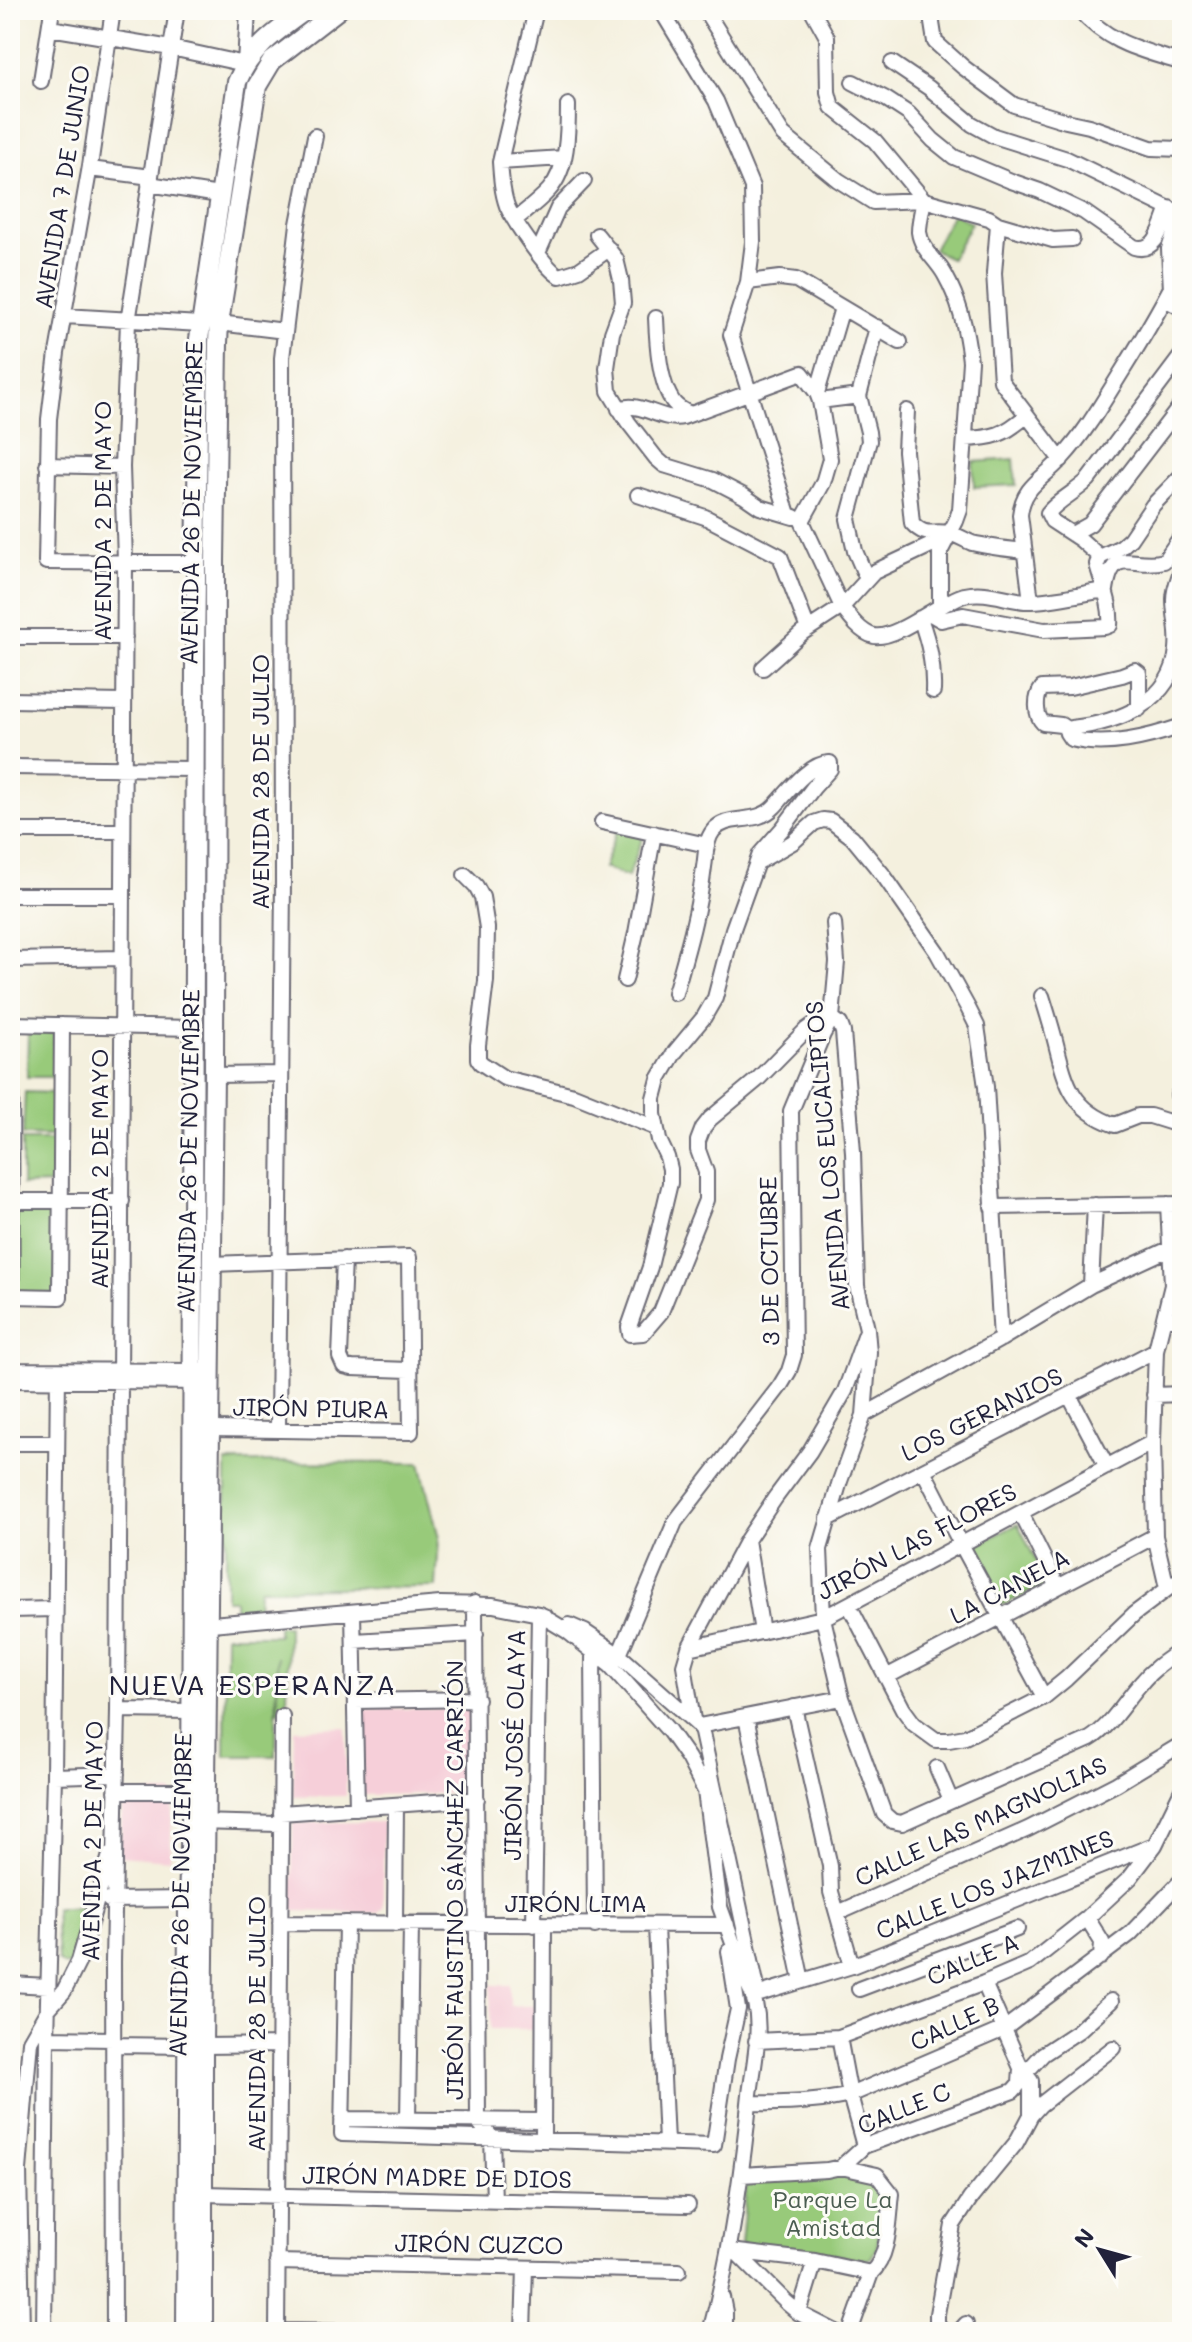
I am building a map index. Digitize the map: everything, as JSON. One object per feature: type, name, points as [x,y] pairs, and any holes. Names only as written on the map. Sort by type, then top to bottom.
[{"type":"main road","name":"AVENIDA 26 DE NOVIEMBRE","points":[[203,2332],[195,2198],[201,1376],[193,1028],[196,563],[219,195],[234,97],[237,82],[254,51],[306,10]]},
{"type":"main road","name":"AVENIDA 26 DE NOVIEMBRE","points":[[195,2046],[188,1899],[198,1822],[191,1791],[191,1711],[211,1429],[201,1376],[212,1264],[214,1075],[215,658],[209,324],[257,86],[272,61],[338,10]]},
{"type":"main road","points":[[195,659],[215,658]]},
{"type":"main road","name":"AVENIDA 26 DE NOVIEMBRE","points":[[186,2332],[195,2198]]},
{"type":"street","points":[[41,81],[52,10]]},
{"type":"street","name":"AVENIDA 7 DE JUNIO","points":[[113,10],[90,169],[57,353],[49,419],[46,562],[125,561]]},
{"type":"street","name":"AVENIDA 2 DE MAYO","points":[[114,2332],[113,2042],[125,637],[122,467],[128,319],[177,10]]},
{"type":"street","points":[[50,28],[245,64],[248,10]]},
{"type":"street","points":[[536,10],[500,162],[501,184],[508,207],[548,268],[560,276],[579,270],[609,249]]},
{"type":"street","points":[[661,10],[716,101],[752,187],[753,242],[748,282],[731,335],[748,392],[795,518],[850,619],[874,636],[886,635],[962,596],[979,592],[1031,601],[1106,590]]},
{"type":"street","points":[[705,10],[783,135],[838,180],[873,202],[924,200],[1053,240],[1072,239]]},
{"type":"street","points":[[812,10],[827,37],[828,92],[832,107],[875,141],[924,200],[919,230],[922,243],[950,285],[968,342],[970,361],[960,510],[940,552],[930,612],[933,691]]},
{"type":"street","points":[[933,10],[935,42],[1014,105],[1089,126],[1151,148],[1182,149]]},
{"type":"street","points":[[1079,10],[1094,26],[1136,50],[1182,63]]},
{"type":"street","points":[[892,63],[929,88],[972,124],[994,136],[1067,159],[1177,214],[1178,222],[1169,249],[1169,295],[1182,308]]},
{"type":"street","points":[[853,82],[909,114],[954,157],[1084,212],[1134,247],[1150,247],[1169,208]]},
{"type":"street","points":[[516,219],[550,189],[557,178],[568,132],[568,105]]},
{"type":"street","name":"AVENIDA 28 DE JULIO","points":[[278,1430],[282,358],[298,224],[315,136]]},
{"type":"street","points":[[500,162],[563,158]]},
{"type":"street","points":[[90,169],[219,195]]},
{"type":"street","points":[[538,253],[558,208],[584,181]]},
{"type":"street","points":[[998,224],[994,273],[1001,381],[1061,460]]},
{"type":"street","points":[[597,235],[616,259],[621,280],[623,303],[612,333],[607,368],[609,391],[619,409],[664,465],[713,480],[760,507],[795,518]]},
{"type":"street","points":[[1031,601],[1021,502],[1027,491],[1061,460],[1087,428],[1169,295],[1182,266]]},
{"type":"street","points":[[748,282],[780,278],[796,280],[900,342]]},
{"type":"street","points":[[818,397],[842,308]]},
{"type":"street","points":[[65,316],[285,331]]},
{"type":"street","points":[[656,318],[668,392],[679,408],[690,414]]},
{"type":"street","points":[[867,579],[855,551],[848,519],[869,441],[859,396],[877,327]]},
{"type":"street","points":[[1100,557],[1052,521],[1048,513],[1088,480],[1182,355]]},
{"type":"street","points":[[619,409],[632,406],[674,419],[799,372],[804,374],[818,397],[830,459],[823,483],[795,518]]},
{"type":"street","points":[[818,397],[859,396]]},
{"type":"street","points":[[1072,534],[1090,524],[1182,404]]},
{"type":"street","points":[[907,411],[905,451],[912,523],[930,534],[1024,551]]},
{"type":"street","points":[[965,439],[1000,435],[1026,416]]},
{"type":"street","points":[[47,465],[122,467]]},
{"type":"street","points":[[930,612],[941,620],[963,615],[1044,630],[1110,625],[1106,590],[1097,564],[1100,557],[1130,539],[1153,505],[1182,475]]},
{"type":"street","points":[[638,495],[705,517],[780,556],[808,629]]},
{"type":"street","points":[[1106,590],[1112,566],[1123,560],[1164,561],[1182,535]]},
{"type":"street","points":[[763,668],[808,629],[842,607],[867,579],[892,562],[947,536]]},
{"type":"street","points":[[125,561],[196,563]]},
{"type":"street","points":[[1068,730],[1125,716],[1139,709],[1164,686],[1172,672],[1177,647],[1174,599],[1182,568]]},
{"type":"street","points":[[10,637],[125,637]]},
{"type":"street","points":[[1139,709],[1139,673],[1135,670],[1070,687],[1042,688],[1037,695],[1040,721],[1061,725],[1068,730],[1071,739],[1104,743],[1143,737],[1182,726]]},
{"type":"street","points":[[10,700],[124,702]]},
{"type":"street","points":[[675,993],[701,898],[707,845],[713,830],[720,824],[764,815],[808,772],[825,762],[830,763],[830,769],[755,863],[715,998],[659,1079],[654,1098],[656,1128],[667,1157],[670,1183],[650,1267],[629,1327],[630,1334],[635,1335],[643,1333],[661,1312],[706,1200],[706,1172],[698,1150],[703,1128],[758,1079],[806,1030],[824,1017],[832,1018]]},
{"type":"street","points":[[10,767],[194,769]]},
{"type":"street","points":[[755,863],[793,842],[814,823],[831,821],[852,837],[884,876],[937,952],[977,1026],[986,1087],[1001,1339]]},
{"type":"street","points":[[602,822],[707,845]]},
{"type":"street","points":[[10,831],[123,831]]},
{"type":"street","points":[[625,980],[654,833]]},
{"type":"street","points":[[465,875],[482,897],[487,928],[486,981],[478,1045],[481,1063],[504,1078],[574,1095],[656,1128]]},
{"type":"street","points":[[10,895],[122,895]]},
{"type":"street","name":"AVENIDA LOS EUCALIPTOS","points":[[834,923],[837,962],[832,1018],[840,1024],[843,1032],[851,1125],[857,1286],[869,1352],[864,1415],[820,1549],[823,1618],[842,1698],[884,1814],[902,1823],[951,1801]]},
{"type":"street","points":[[10,960],[122,958]]},
{"type":"street","points":[[1042,996],[1066,1084],[1080,1104],[1097,1117],[1115,1125],[1138,1116],[1150,1116],[1182,1126]]},
{"type":"street","name":"3 DE OCTUBRE","points":[[619,1655],[675,1522],[789,1371],[794,1355],[791,1111],[832,1018]]},
{"type":"street","points":[[193,1028],[11,1024],[11,1375],[201,1376]]},
{"type":"street","points":[[11,1296],[60,1297],[62,1025]]},
{"type":"street","points":[[214,1075],[281,1074]]},
{"type":"street","points":[[11,1201],[122,1201]]},
{"type":"street","points":[[992,1207],[1175,1204],[1177,1248],[1172,1285],[1156,1350],[1153,1442],[1155,1536],[1167,1588]]},
{"type":"street","points":[[1091,1285],[1095,1205]]},
{"type":"street","points":[[864,1415],[1091,1285],[1177,1248]]},
{"type":"street","points":[[212,1264],[279,1262],[344,1259],[409,1257],[409,1370],[344,1366],[340,1357],[344,1259]]},
{"type":"street","points":[[1165,1319],[1182,1319]]},
{"type":"street","points":[[696,1723],[684,1665],[689,1648],[747,1540],[810,1451],[845,1391],[867,1329]]},
{"type":"street","name":"LOS GERANIOS","points":[[828,1519],[1156,1350]]},
{"type":"street","name":"JIRÓN PIURA","points":[[211,1429],[411,1432],[409,1370]]},
{"type":"street","points":[[44,2332],[54,1776],[57,1376]]},
{"type":"street","points":[[1154,1395],[1182,1394]]},
{"type":"street","points":[[1069,1395],[1107,1467]]},
{"type":"street","name":"JIRÓN LAS FLORES","points":[[689,1648],[823,1618],[1153,1442]]},
{"type":"street","points":[[10,1443],[57,1443]]},
{"type":"street","points":[[923,1470],[1044,1697]]},
{"type":"street","points":[[1021,1513],[1058,1587]]},
{"type":"street","name":"LA CANELA","points":[[886,1677],[1155,1536]]},
{"type":"street","points":[[747,1540],[762,1632]]},
{"type":"street","points":[[849,1605],[903,1709],[914,1724],[936,1740],[949,1740],[965,1737],[1044,1697],[1134,1614],[1182,1578]]},
{"type":"street","points":[[199,1626],[475,1603],[539,1614],[585,1632],[619,1655],[696,1723],[702,1733],[756,1983],[753,1995]]},
{"type":"street","name":"JIRÓN FAUSTINO SÁNCHEZ CARRIÓN","points":[[475,1603],[478,2121],[492,2138]]},
{"type":"street","points":[[10,1610],[55,1609]]},
{"type":"street","points":[[353,1612],[357,1808]]},
{"type":"street","points":[[539,1614],[611,1666],[669,1731],[704,1787],[720,1907],[753,1995],[757,2024],[732,2251],[710,2332]]},
{"type":"street","name":"JIRÓN JOSÉ OLAYA","points":[[539,1614],[543,2139]]},
{"type":"street","points":[[354,1641],[476,1634]]},
{"type":"street","points":[[937,1768],[951,1801],[1090,1739],[1101,1732],[1154,1669],[1182,1649]]},
{"type":"street","points":[[593,1651],[595,1926]]},
{"type":"street","points":[[696,1723],[746,1717],[842,1698]]},
{"type":"street","points":[[355,1701],[477,1699]]},
{"type":"street","points":[[794,1707],[830,1866],[831,1892],[852,1966]]},
{"type":"street","points":[[118,1710],[191,1711]]},
{"type":"street","name":"AVENIDA 28 DE JULIO","points":[[277,2331],[282,1716]]},
{"type":"street","points":[[746,1717],[802,1981]]},
{"type":"street","name":"CALLE LAS MAGNOLIAS","points":[[838,1913],[1028,1829],[1116,1784],[1182,1744]]},
{"type":"street","points":[[54,1776],[117,1774]]},
{"type":"street","name":"CALLE A","points":[[756,2041],[839,2037],[1030,1963],[1087,1918],[1130,1878],[1155,1845],[1182,1790]]},
{"type":"street","points":[[116,1791],[191,1791]]},
{"type":"street","points":[[198,1822],[280,1818],[357,1808],[477,1799]]},
{"type":"street","points":[[395,1924],[396,1805]]},
{"type":"street","points":[[22,2332],[14,2170],[30,2041],[49,2008],[64,1991],[79,1961],[116,1836]]},
{"type":"street","name":"CALLE LOS JAZMINES","points":[[753,1995],[852,1966],[1155,1845]]},
{"type":"street","name":"CALLE B","points":[[749,2103],[789,2104],[850,2095],[1004,2029],[1130,1934],[1182,1880]]},
{"type":"street","points":[[97,1900],[188,1899]]},
{"type":"street","points":[[1087,1918],[1102,1942],[1101,1957]]},
{"type":"street","name":"JIRÓN LIMA","points":[[280,1923],[728,1927]]},
{"type":"street","points":[[342,2126],[346,1923]]},
{"type":"street","points":[[408,2120],[411,1924]]},
{"type":"street","points":[[656,1926],[666,2142]]},
{"type":"street","points":[[342,2126],[492,2138],[715,2144],[727,2059],[738,2009],[727,1940],[728,1927]]},
{"type":"street","points":[[859,1989],[1017,1929]]},
{"type":"street","points":[[984,1983],[1021,2068],[1031,2081],[1031,2115]]},
{"type":"street","points":[[10,1984],[48,1986]]},
{"type":"street","points":[[1021,2068],[1031,2067],[1111,2001]]},
{"type":"street","points":[[839,2037],[864,2146]]},
{"type":"street","points":[[47,2038],[195,2046],[279,2045]]},
{"type":"street","points":[[942,2332],[937,2314],[953,2225],[1016,2143],[1040,2105],[1113,2048]]},
{"type":"street","name":"CALLE C","points":[[741,2175],[841,2167],[864,2146],[1013,2091],[1020,2083],[1021,2068]]},
{"type":"street","points":[[342,2126],[408,2120],[543,2121]]},
{"type":"street","points":[[492,2138],[494,2201]]},
{"type":"street","points":[[841,2167],[877,2175],[892,2194],[879,2266],[871,2273],[850,2332]]},
{"type":"street","name":"JIRÓN MADRE DE DIOS","points":[[195,2198],[278,2196],[688,2205]]},
{"type":"street","points":[[732,2251],[815,2261],[871,2273]]},
{"type":"street","points":[[732,2251],[799,2313],[836,2332]]},
{"type":"street","points":[[799,2313],[815,2261]]},
{"type":"street","name":"JIRÓN CUZCO","points":[[277,2262],[679,2271]]},
{"type":"street","points":[[523,2332],[525,2268]]},
{"type":"street","points":[[721,2292],[725,2332]]},
{"type":"street","points":[[277,2331],[356,2332]]},
{"type":"shaded area","points":[[363,1709],[468,1709],[472,1713],[471,1793],[362,1795]]},
{"type":"shaded area","points":[[346,1727],[346,1796],[293,1797],[294,1729]]},
{"type":"shaded area","points":[[124,1793],[173,1793],[170,1860],[119,1856]]},
{"type":"shaded area","points":[[383,1822],[383,1908],[377,1913],[292,1911],[293,1823]]},
{"type":"shaded area","points":[[491,1985],[510,1985],[510,2006],[537,2006],[537,2029],[490,2029]]},
{"type":"green space","points":[[318,10],[326,10],[261,62],[246,96],[210,328],[206,644],[202,644],[204,348],[245,79],[271,46]]},
{"type":"green space","points":[[953,213],[971,223],[951,259],[933,249]]},
{"type":"green space","points":[[1014,459],[1016,485],[974,487],[973,462]]},
{"type":"green space","points":[[208,679],[205,1369],[198,1370],[202,680]]},
{"type":"green space","points":[[618,828],[643,837],[628,877],[603,868]]},
{"type":"green space","points":[[28,1033],[54,1033],[53,1077],[27,1077]]},
{"type":"green space","points":[[25,1092],[55,1093],[54,1136],[23,1135]]},
{"type":"green space","points":[[22,1140],[54,1140],[54,1184],[22,1185]]},
{"type":"green space","points":[[16,1203],[55,1203],[56,1295],[16,1293]]},
{"type":"green space","points":[[226,1462],[420,1463],[439,1538],[436,1587],[259,1589],[258,1616],[235,1616],[235,1600],[226,1600]]},
{"type":"green space","points":[[1018,1524],[1047,1584],[1003,1605],[974,1546]]},
{"type":"green space","points":[[278,1626],[288,1626],[287,1712],[278,1712],[277,1657],[276,1756],[225,1756],[226,1635],[278,1635]]},
{"type":"green space","points":[[55,1908],[91,1908],[73,1963],[68,1965],[58,1961]]},
{"type":"green space","points":[[352,2123],[478,2126],[482,2132],[351,2130]]},
{"type":"green space","name":"Parque La Amistad","points":[[841,2174],[871,2183],[885,2195],[877,2247],[871,2258],[741,2244],[747,2179]]},
{"type":"district","name":"NUEVA ESPERANZA","points":[[253,1685]]}]
